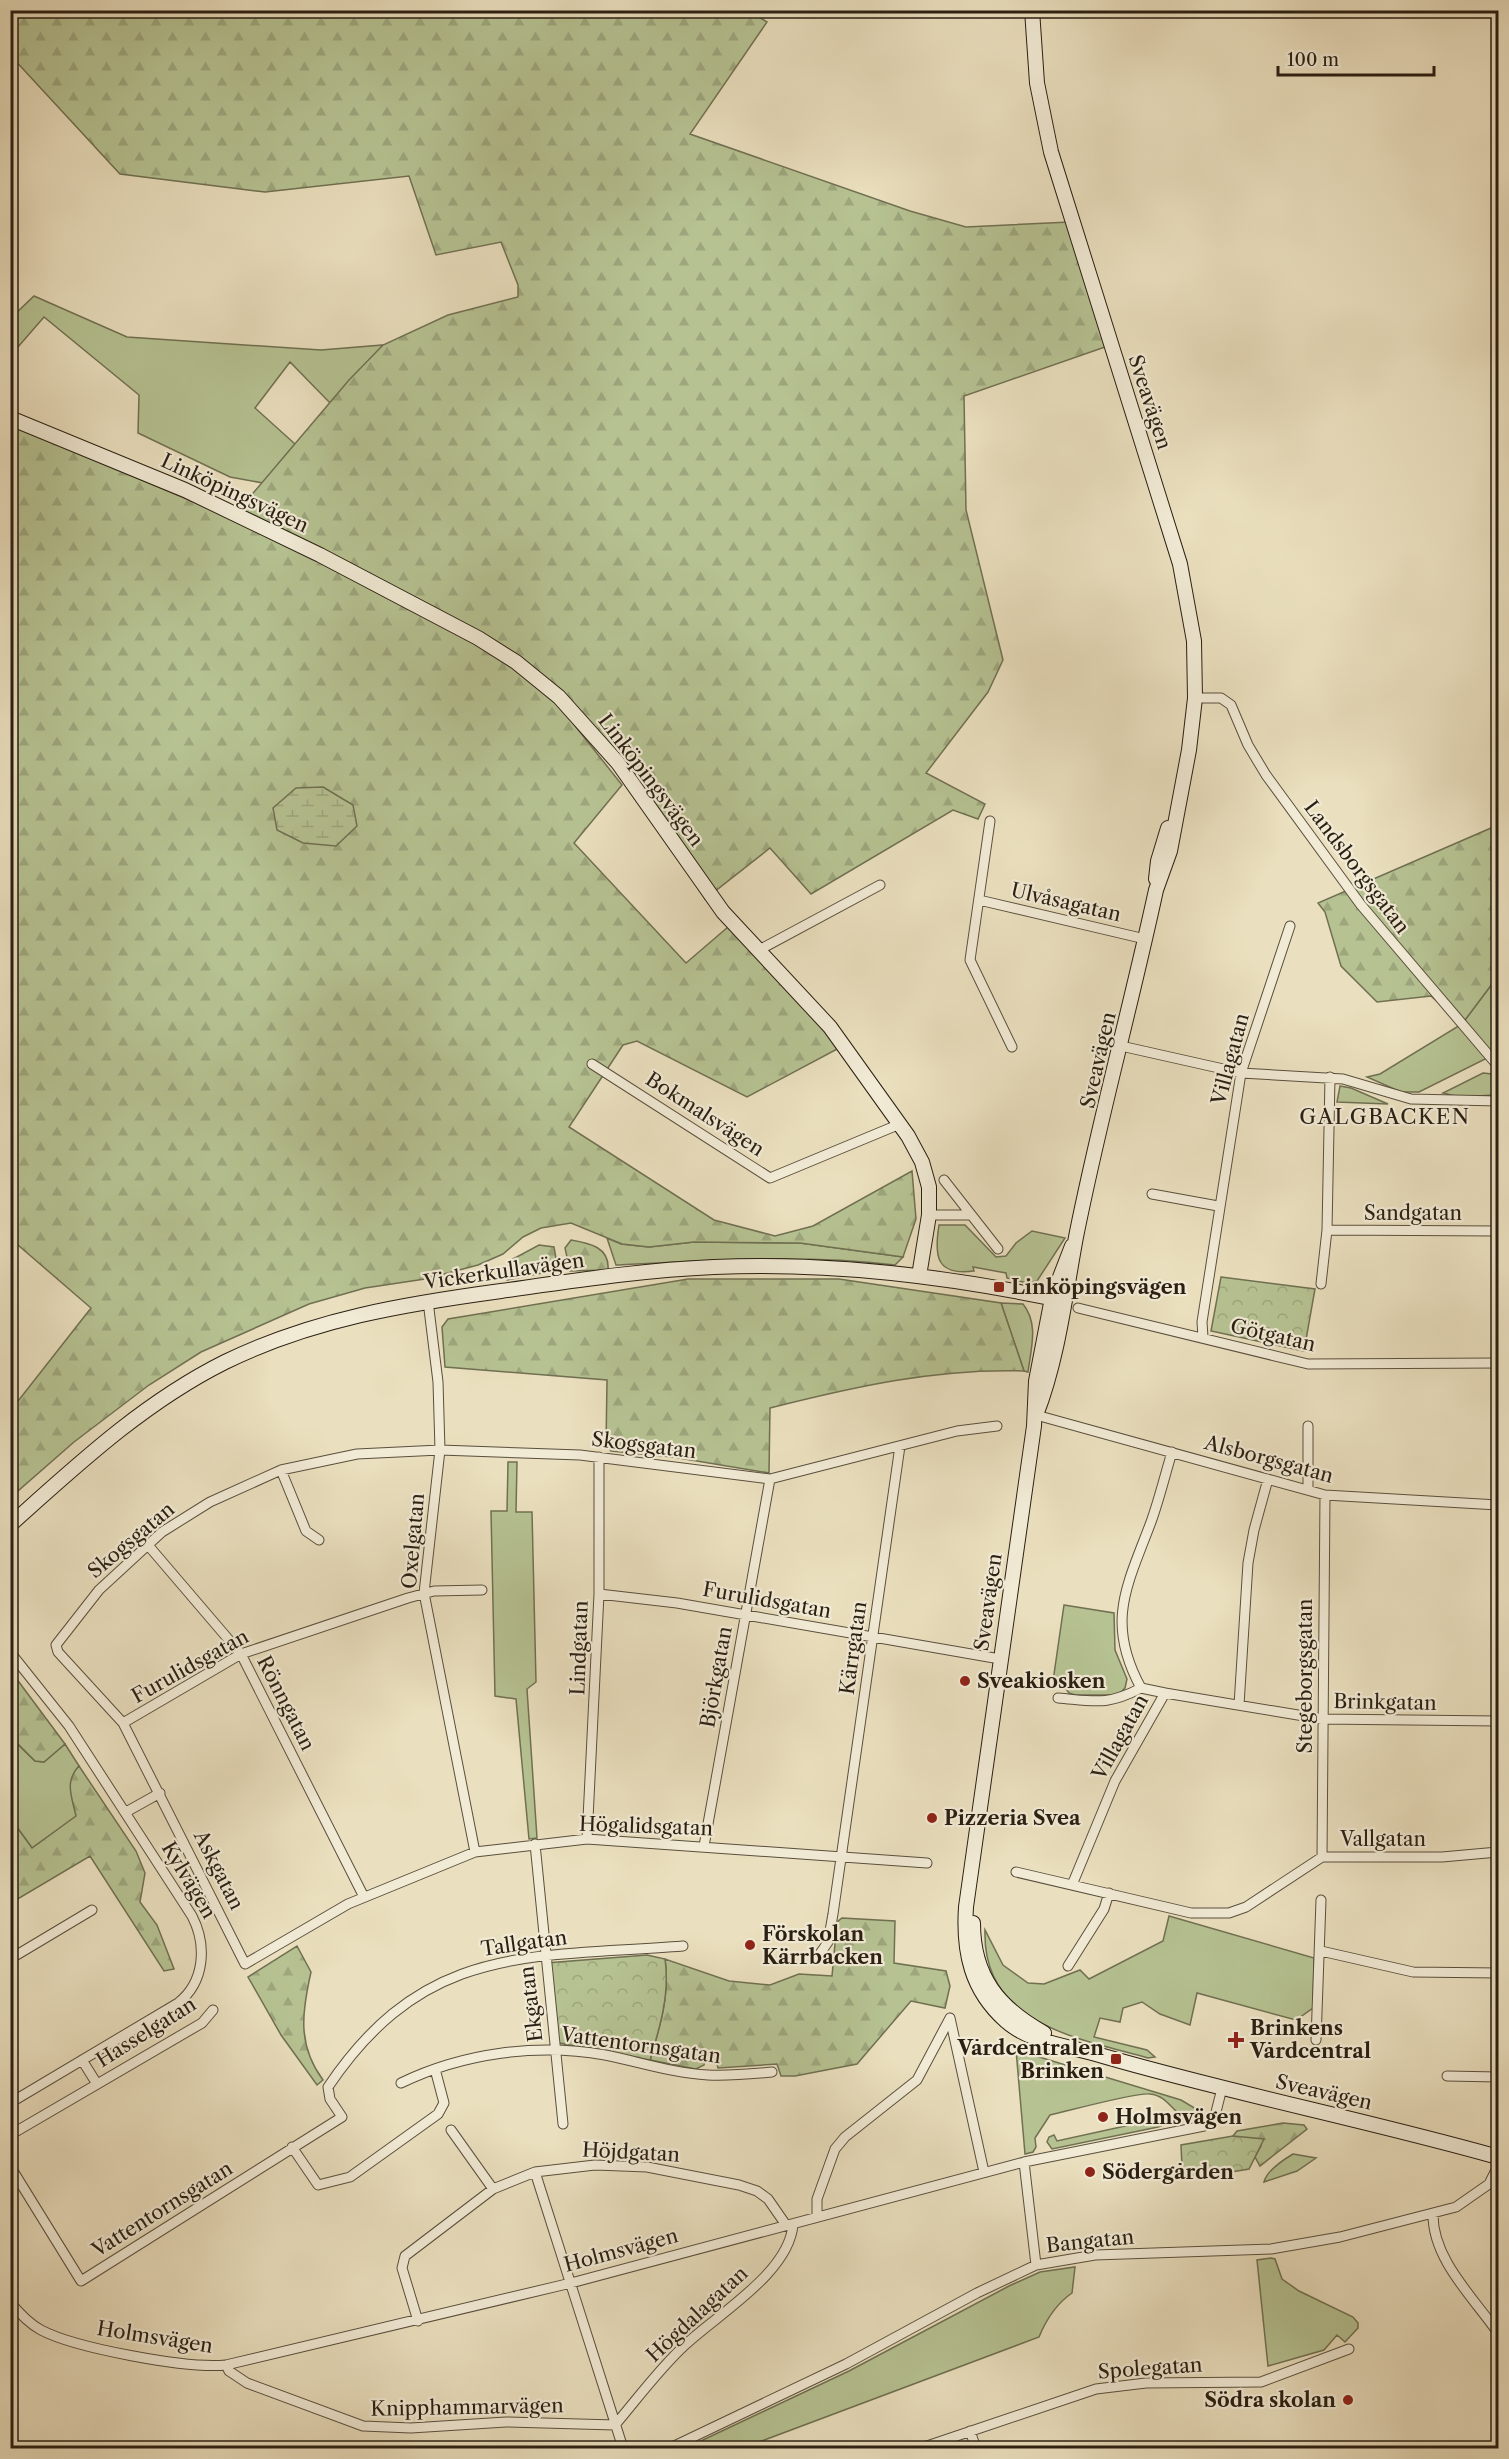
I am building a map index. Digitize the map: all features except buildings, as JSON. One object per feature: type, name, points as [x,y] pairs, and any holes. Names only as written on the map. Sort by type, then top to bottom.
[{"type":"main road","name":"Sveavägen","points":[[1032,10],[1037,83],[1051,152],[1185,584],[1194,641],[1195,698],[1189,750],[1167,863],[1156,890],[1076,1239],[1057,1278],[1058,1299],[1036,1381],[1036,1415],[1000,1659],[973,1867],[976,1950],[987,1982],[1011,2013],[1071,2046],[1222,2088],[1498,2157]]},
{"type":"main road","name":"Linköpingsvägen","points":[[10,418],[237,513],[427,610],[516,662],[560,697],[600,740],[648,803],[723,912],[830,1027],[900,1124],[926,1172],[929,1215],[919,1276]]},
{"type":"main road","name":"Vickerkullavägen","points":[[10,1525],[113,1435],[180,1388],[224,1363],[304,1328],[386,1307],[621,1274],[714,1267],[813,1267],[919,1276],[980,1284],[1058,1299]]},
{"type":"street","name":"Landsborgsgatan","points":[[1195,698],[1221,698],[1232,705],[1248,746],[1266,775],[1360,905],[1498,1066]]},
{"type":"street","points":[[990,821],[970,960],[1012,1047]]},
{"type":"street","points":[[759,950],[880,885]]},
{"type":"street","name":"Ulvåsagatan","points":[[979,900],[1145,939]]},
{"type":"street","name":"Villagatan","points":[[1203,1337],[1202,1322],[1218,1206],[1240,1074],[1290,926]]},
{"type":"street","points":[[1121,1046],[1240,1074],[1330,1077],[1411,1099],[1498,1101]]},
{"type":"street","name":"Bokmalsvägen","points":[[592,1064],[770,1178],[900,1124]]},
{"type":"street","points":[[1321,1284],[1327,1230],[1330,1077]]},
{"type":"street","points":[[945,1180],[998,1250]]},
{"type":"street","points":[[1152,1194],[1218,1206]]},
{"type":"street","points":[[929,1215],[971,1215]]},
{"type":"street","name":"Sandgatan","points":[[1327,1230],[1498,1231]]},
{"type":"street","name":"Oxelgatan","points":[[428,1301],[438,1382],[440,1450],[424,1593],[475,1852]]},
{"type":"street","name":"Götgatan","points":[[1078,1308],[1308,1364],[1498,1363]]},
{"type":"street","name":"Alsborgsgatan","points":[[1036,1415],[1325,1495],[1498,1505]]},
{"type":"street","name":"Skogsgatan","points":[[57,1646],[87,1604],[147,1544],[210,1502],[281,1470],[357,1454],[440,1450],[599,1457],[770,1479],[978,1427],[997,1426]]},
{"type":"street","points":[[1308,1426],[1308,1490]]},
{"type":"street","name":"Kärrgatan","points":[[817,1958],[828,1942],[900,1446]]},
{"type":"street","name":"Villagatan","points":[[1072,1885],[1115,1781],[1165,1692],[1141,1688],[1124,1653],[1122,1613],[1130,1573],[1152,1520],[1172,1452]]},
{"type":"street","name":"Lindgatan","points":[[587,1839],[599,1594],[599,1457]]},
{"type":"street","points":[[281,1470],[306,1531],[319,1540]]},
{"type":"street","name":"Björkgatan","points":[[704,1846],[770,1479]]},
{"type":"street","points":[[1239,1705],[1248,1563],[1254,1530],[1268,1479]]},
{"type":"street","name":"Stegeborgsgatan","points":[[1322,1857],[1325,1495]]},
{"type":"street","name":"Rönngatan","points":[[147,1544],[241,1654],[364,1897]]},
{"type":"street","name":"Furulidsgatan","points":[[123,1723],[241,1654],[424,1593],[482,1590]]},
{"type":"street","name":"Furulidsgatan","points":[[599,1594],[677,1603],[1000,1659]]},
{"type":"street","name":"Askgatan","points":[[57,1646],[58,1652],[123,1723],[245,1964]]},
{"type":"street","name":"Kylvägen","points":[[10,1652],[64,1719],[192,1916],[201,1935],[202,1956],[194,1983],[185,1997],[10,2103]]},
{"type":"street","points":[[1058,1698],[1115,1701],[1141,1688]]},
{"type":"street","name":"Brinkgatan","points":[[1165,1692],[1322,1719],[1498,1721]]},
{"type":"street","points":[[126,1812],[160,1793]]},
{"type":"street","name":"Högalidsgatan","points":[[245,1964],[364,1897],[475,1852],[587,1839],[927,1863]]},
{"type":"street","name":"Ekgatan","points":[[535,1844],[544,1957],[563,2124]]},
{"type":"street","name":"Vallgatan","points":[[1109,1893],[1191,1913],[1229,1913],[1246,1906],[1322,1857],[1442,1857],[1498,1852]]},
{"type":"street","points":[[1016,1872],[1109,1893],[1104,1909],[1068,1966]]},
{"type":"street","points":[[1316,2040],[1321,1951],[1321,1900]]},
{"type":"street","points":[[10,1959],[92,1910]]},
{"type":"street","name":"Tallgatan","points":[[292,2148],[342,2117],[330,2099],[328,2087],[372,2031],[429,1987],[468,1970],[505,1961],[683,1946]]},
{"type":"street","points":[[1321,1951],[1413,1972],[1498,1973]]},
{"type":"street","name":"Hasselgatan","points":[[10,2135],[202,2023],[213,2010]]},
{"type":"street","points":[[817,2217],[817,2199],[835,2149],[845,2137],[917,2080],[950,2019],[984,2172]]},
{"type":"street","name":"Vattentornsgatan","points":[[401,2083],[435,2069],[499,2054],[555,2050],[605,2055],[709,2075],[772,2072]]},
{"type":"street","name":"Hasselgatan","points":[[82,2060],[97,2084]]},
{"type":"street","points":[[292,2148],[318,2185],[350,2177],[438,2114],[444,2103],[435,2069]]},
{"type":"street","points":[[1447,2076],[1498,2076]]},
{"type":"street","name":"Holmsvägen","points":[[20,2314],[39,2329],[67,2340],[183,2364],[226,2365],[571,2283],[1024,2162],[1204,2126],[1215,2116],[1222,2088]]},
{"type":"street","points":[[451,2130],[493,2189]]},
{"type":"street","name":"Vattentornsgatan","points":[[10,2166],[81,2281],[292,2148]]},
{"type":"street","points":[[1024,2162],[1036,2265]]},
{"type":"street","name":"Höjdgatan","points":[[418,2321],[402,2268],[405,2256],[493,2189],[535,2172],[613,2165],[689,2173],[757,2191],[790,2225]]},
{"type":"street","name":"Bangatan","points":[[670,2448],[846,2364],[977,2293],[1036,2265],[1095,2255],[1294,2246],[1433,2215],[1456,2207],[1489,2184],[1498,2166]]},
{"type":"street","points":[[535,2172],[623,2448]]},
{"type":"street","points":[[1433,2215],[1434,2236],[1441,2253],[1498,2333]]},
{"type":"street","name":"Högdalagatan","points":[[615,2425],[684,2346],[771,2269],[789,2242],[790,2225]]},
{"type":"street","points":[[10,2302],[20,2314],[10,2321]]},
{"type":"street","name":"Spolegatan","points":[[921,2448],[1080,2393],[1108,2386],[1177,2382],[1261,2382],[1349,2349]]},
{"type":"street","name":"Knipphammarvägen","points":[[226,2365],[229,2371],[247,2384],[363,2426],[411,2428],[506,2422],[615,2425]]},
{"type":"street","points":[[970,2431],[976,2448]]},
{"type":"green space","points":[[11,11],[749,11],[767,22],[690,134],[910,211],[966,227],[1070,222],[1105,347],[964,396],[966,510],[1003,660],[988,692],[926,773],[985,804],[978,819],[953,810],[811,894],[770,848],[705,899],[637,777],[572,722],[622,785],[574,843],[686,963],[728,927],[841,1047],[747,1097],[637,1041],[623,1045],[569,1127],[714,1220],[775,1236],[813,1226],[912,1171],[916,1219],[903,1257],[800,1243],[694,1242],[649,1247],[622,1244],[571,1223],[541,1228],[523,1237],[503,1254],[478,1265],[425,1279],[365,1288],[309,1304],[201,1352],[149,1385],[74,1442],[11,1497],[11,1410],[91,1308],[11,1239],[11,425],[232,518],[349,380],[383,345],[448,315],[518,297],[518,285],[501,242],[436,255],[409,176],[265,192],[120,174],[11,56]]},
{"type":"green space","points":[[34,296],[127,337],[321,350],[383,345],[330,403],[290,362],[255,408],[295,444],[263,483],[230,477],[138,433],[139,395],[44,317],[11,355],[11,318]]},
{"type":"green space","points":[[323,787],[353,805],[357,826],[336,846],[303,843],[277,830],[273,808],[296,788]]},
{"type":"green space","points":[[1498,825],[1498,976],[1462,1024],[1431,996],[1377,1002],[1341,966],[1325,912],[1318,903]]},
{"type":"green space","points":[[1498,976],[1498,1060],[1487,1058],[1419,1092],[1401,1092],[1367,1077],[1380,1074],[1462,1024]]},
{"type":"green space","points":[[1483,1073],[1492,1074],[1498,1080],[1498,1092],[1494,1095],[1459,1097],[1443,1093]]},
{"type":"green space","points":[[1340,1086],[1351,1088],[1388,1104],[1337,1102]]},
{"type":"green space","points":[[939,1225],[965,1225],[996,1257],[1006,1256],[1016,1243],[1032,1231],[1065,1238],[1037,1281],[1027,1283],[1007,1278],[1006,1273],[973,1267],[974,1271],[961,1272],[945,1267],[940,1262],[938,1254]]},
{"type":"green space","points":[[607,1238],[621,1244],[649,1247],[694,1242],[800,1243],[903,1257],[895,1265],[791,1259],[616,1265]]},
{"type":"green space","points":[[571,1240],[591,1245],[602,1251],[608,1262],[608,1270],[570,1271],[565,1248]]},
{"type":"green space","points":[[539,1245],[554,1247],[558,1270],[507,1280],[503,1277],[511,1260]]},
{"type":"green space","points":[[1221,1277],[1315,1289],[1304,1351],[1211,1331]]},
{"type":"green space","points":[[688,1279],[839,1279],[1001,1303],[1024,1371],[959,1373],[895,1380],[770,1408],[769,1473],[673,1457],[611,1451],[606,1445],[607,1380],[445,1367],[442,1327],[448,1319]]},
{"type":"green space","points":[[1001,1303],[1023,1304],[1028,1312],[1033,1337],[1028,1372],[1024,1371]]},
{"type":"green space","points":[[508,1462],[517,1462],[516,1512],[532,1512],[536,1682],[527,1689],[537,1838],[529,1839],[516,1699],[495,1696],[491,1511],[507,1511]]},
{"type":"green space","points":[[1064,1605],[1114,1613],[1115,1650],[1127,1679],[1125,1688],[1118,1695],[1075,1695],[1069,1693],[1061,1682],[1053,1681]]},
{"type":"green space","points":[[10,1670],[65,1744],[44,1762],[35,1761],[11,1737]]},
{"type":"green space","points":[[10,1737],[35,1761],[44,1762],[65,1744],[79,1766],[71,1784],[77,1816],[32,1848],[11,1819]]},
{"type":"green space","points":[[79,1766],[136,1851],[145,1873],[140,1902],[157,1925],[174,1969],[164,1971],[90,1856],[11,1903],[11,1819],[32,1848],[76,1816],[70,1784]]},
{"type":"green space","points":[[1169,1916],[1314,1958],[1313,2008],[1296,2020],[1197,1993],[1190,2025],[1160,2014],[1142,2002],[1123,2008],[1120,2022],[1100,2018],[1094,2037],[1147,2050],[1155,2057],[1148,2058],[1092,2043],[1039,2022],[1017,2007],[999,1987],[988,1962],[985,1930],[1003,1965],[1028,1983],[1044,1984],[1080,1970],[1089,1979],[1163,1941]]},
{"type":"green space","points":[[842,1918],[895,1921],[894,1963],[946,1971],[950,1986],[945,2008],[911,2001],[857,2064],[795,2076],[781,2076],[777,2064],[718,2068],[715,2056],[707,2055],[704,2065],[696,2069],[650,2060],[665,1998],[665,1959],[729,1981],[770,1985],[799,1974],[832,1976],[837,1922]]},
{"type":"green space","points":[[297,1946],[311,1972],[305,2001],[304,2028],[309,2054],[323,2080],[317,2085],[281,2035],[248,1977]]},
{"type":"green space","points":[[647,1955],[665,1959],[666,1972],[663,2010],[650,2060],[559,2043],[546,1963]]},
{"type":"green space","points":[[1016,2050],[1181,2100],[1203,2113],[1187,2119],[1162,2098],[1150,2094],[1102,2102],[1050,2115],[1035,2138],[1036,2147],[1033,2152],[1025,2154]]},
{"type":"green space","points":[[1159,2113],[1164,2113],[1166,2124],[1158,2127],[1052,2149],[1047,2142],[1049,2137],[1054,2135],[1057,2141],[1157,2119]]},
{"type":"green space","points":[[1283,2123],[1304,2125],[1307,2129],[1260,2166],[1255,2157],[1261,2146],[1233,2136],[1237,2131]]},
{"type":"green space","points":[[1233,2136],[1264,2139],[1249,2169],[1189,2179],[1182,2166],[1181,2145]]},
{"type":"green space","points":[[1293,2154],[1316,2158],[1297,2171],[1264,2182],[1272,2169]]},
{"type":"green space","points":[[1275,2259],[1282,2279],[1299,2291],[1353,2317],[1358,2323],[1358,2328],[1345,2342],[1337,2335],[1324,2350],[1268,2366],[1257,2260]]},
{"type":"green space","points":[[1075,2267],[1072,2293],[1052,2313],[1039,2337],[743,2448],[686,2448],[849,2371],[1009,2286],[1040,2272]]},
{"type":"place","name":"Linköpingsvägen","points":[[999,1287]]},
{"type":"place","name":"Sveakiosken","points":[[965,1681]]},
{"type":"place","name":"Pizzeria Svea","points":[[932,1818]]},
{"type":"place","name":"Förskolan Kärrbacken","points":[[750,1945]]},
{"type":"place","name":"Brinkens Vårdcentral","points":[[1236,2040]]},
{"type":"place","name":"Vårdcentralen Brinken","points":[[1116,2059]]},
{"type":"place","name":"Holmsvägen","points":[[1103,2117]]},
{"type":"place","name":"Södergården","points":[[1090,2172]]},
{"type":"place","name":"Södra skolan","points":[[1348,2400]]},
{"type":"district","name":"GALGBACKEN","points":[[1385,1117]]}]
